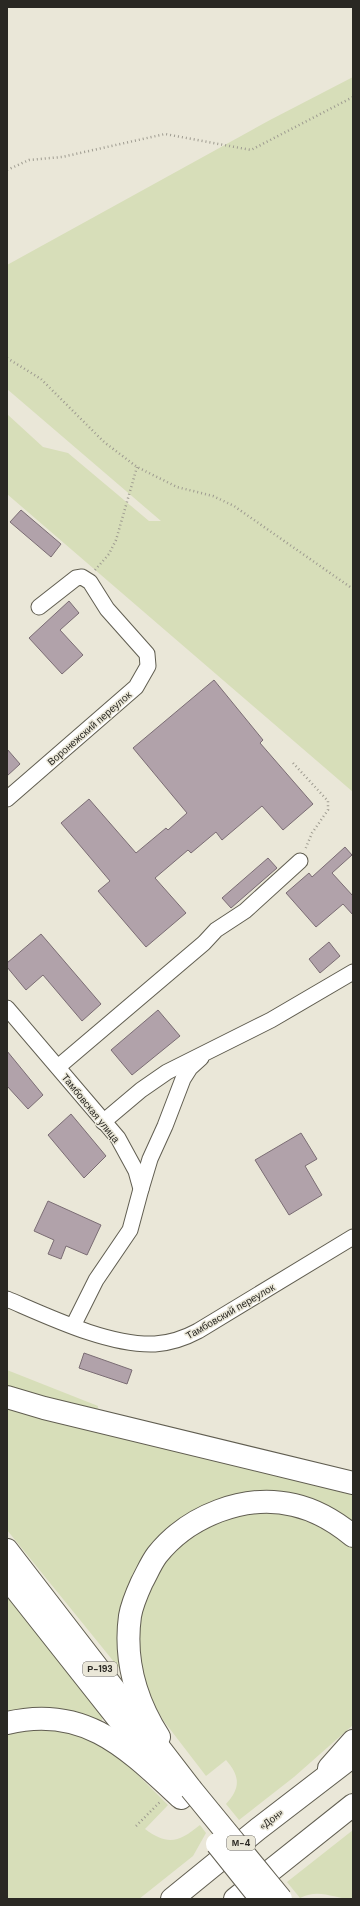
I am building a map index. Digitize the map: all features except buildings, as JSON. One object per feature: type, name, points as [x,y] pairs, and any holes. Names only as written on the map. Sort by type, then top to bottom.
[{"type":"main road","points":[[7,1397],[44,1408],[353,1484]]},
{"type":"main road","points":[[179,1794],[134,1684],[130,1664],[128,1633],[130,1614],[135,1598],[156,1557],[175,1537],[197,1521],[223,1509],[250,1503],[294,1505],[332,1521],[353,1536]]},
{"type":"main road","name":"Р-193","points":[[7,1550],[179,1794],[281,1899]]},
{"type":"main road","name":"Р-193","points":[[7,1578],[261,1899]]},
{"type":"main road","points":[[7,1723],[24,1719],[54,1718],[91,1727],[129,1751],[179,1794]]},
{"type":"main road","points":[[310,1789],[353,1741]]},
{"type":"main road","name":"«Дон»","points":[[172,1899],[353,1756]]},
{"type":"main road","points":[[236,1899],[348,1812]]},
{"type":"street","points":[[39,607],[76,578],[82,577],[90,582]]},
{"type":"street","name":"Воронежский переулок","points":[[7,799],[136,687],[148,666],[147,654],[107,609],[90,582]]},
{"type":"street","points":[[58,1067],[204,943],[216,930],[245,911],[300,861]]},
{"type":"street","points":[[103,1122],[141,1090],[167,1072],[204,1055],[308,1000],[353,972]]},
{"type":"street","name":"Тамбовская улица","points":[[7,1008],[118,1138],[136,1171],[141,1189]]},
{"type":"street","points":[[73,1326],[96,1280],[130,1230],[150,1159],[166,1126],[183,1079],[190,1068],[204,1055]]},
{"type":"street","name":"Тамбовский переулок","points":[[7,1299],[73,1326],[129,1342],[155,1344],[176,1340],[198,1331],[353,1237]]},
{"type":"path","points":[[7,170],[29,160],[62,157],[165,134],[251,150],[353,97]]},
{"type":"path","points":[[7,358],[40,379],[104,442],[137,467],[177,487],[213,496],[234,506],[353,588]]},
{"type":"path","points":[[90,582],[93,572],[99,563],[109,554],[116,540],[137,467]]},
{"type":"path","points":[[293,763],[328,801],[328,810],[312,833],[300,861]]},
{"type":"path","points":[[136,1826],[179,1794]]},
{"type":"green space","points":[[353,77],[353,792],[7,494],[7,414],[43,447],[68,453],[149,521],[161,521],[7,389],[7,265],[270,120]]},
{"type":"green space","points":[[7,1370],[98,1406],[97,1414],[7,1388]]},
{"type":"green space","points":[[7,1407],[353,1489],[353,1725],[294,1777],[239,1820],[226,1804],[234,1793],[237,1782],[231,1766],[226,1760],[206,1776],[163,1720],[147,1691],[123,1673],[7,1530]]},
{"type":"green space","points":[[7,1596],[105,1712],[94,1740],[127,1764],[168,1805],[145,1829],[160,1838],[167,1840],[173,1840],[186,1835],[200,1825],[206,1833],[193,1856],[139,1899],[7,1899]]},
{"type":"green space","points":[[353,1830],[353,1899],[320,1894],[307,1895],[300,1898],[287,1882]]}]
